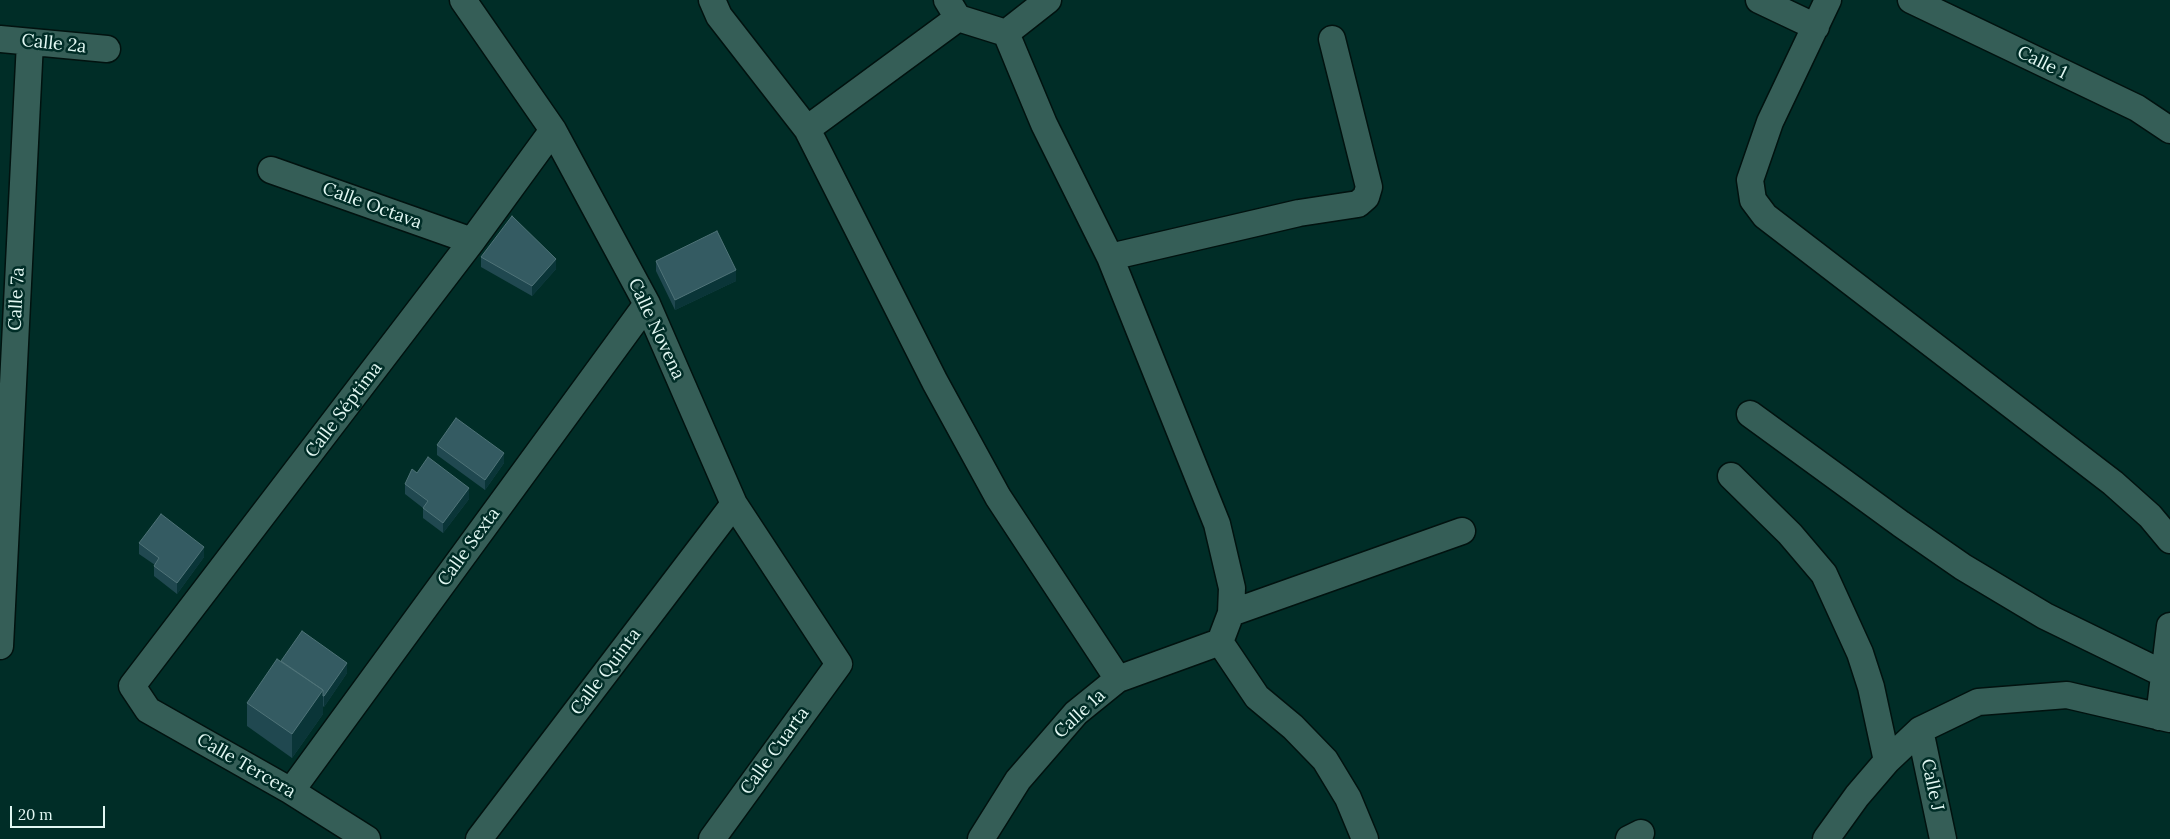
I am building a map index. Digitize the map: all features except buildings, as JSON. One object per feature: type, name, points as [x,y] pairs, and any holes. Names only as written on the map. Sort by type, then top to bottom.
[{"type":"street","name":"Calle Novena","points":[[463,0],[552,130],[647,304],[734,504],[839,664]]},
{"type":"street","points":[[712,0],[719,16],[807,129],[935,382],[998,497],[1118,679]]},
{"type":"street","points":[[1006,33],[1048,0]]},
{"type":"street","points":[[1759,0],[1816,28]]},
{"type":"street","points":[[1828,0],[1770,122],[1750,180],[1753,200],[1765,216],[2114,483],[2150,516],[2170,540]]},
{"type":"street","name":"Calle 1","points":[[1911,0],[2137,108],[2170,130]]},
{"type":"street","points":[[807,129],[953,9],[1006,33],[1044,124],[1110,257],[1217,524],[1232,588],[1231,613],[1220,642],[1257,696],[1293,727],[1325,760],[1348,798],[1366,839]]},
{"type":"street","name":"Calle 2a","points":[[0,39],[107,49]]},
{"type":"street","points":[[1110,257],[1299,213],[1358,204],[1366,197],[1369,187],[1332,39]]},
{"type":"street","name":"Calle 7a","points":[[0,646],[30,42]]},
{"type":"street","name":"Calle Séptima","points":[[132,686],[472,241],[552,130]]},
{"type":"street","name":"Calle Octava","points":[[271,170],[472,241]]},
{"type":"street","name":"Calle Sexta","points":[[292,791],[647,304]]},
{"type":"street","points":[[1750,414],[1963,567],[2046,616],[2164,674]]},
{"type":"street","points":[[1731,476],[1790,534],[1824,574],[1863,661],[1871,687],[1887,761]]},
{"type":"street","name":"Calle Quinta","points":[[479,839],[734,504]]},
{"type":"street","points":[[1231,613],[1462,531]]},
{"type":"street","points":[[1826,839],[1857,796],[1887,761],[1920,730],[1978,702],[2066,695],[2164,718],[2164,674],[2170,626]]},
{"type":"street","name":"Calle 1a","points":[[981,839],[1018,780],[1076,713],[1118,679],[1220,642]]},
{"type":"street","name":"Calle Cuarta","points":[[712,839],[839,664]]},
{"type":"street","name":"Calle Tercera","points":[[132,686],[148,710],[292,791],[367,839]]},
{"type":"street","name":"Calle J","points":[[1920,730],[1943,839]]}]
